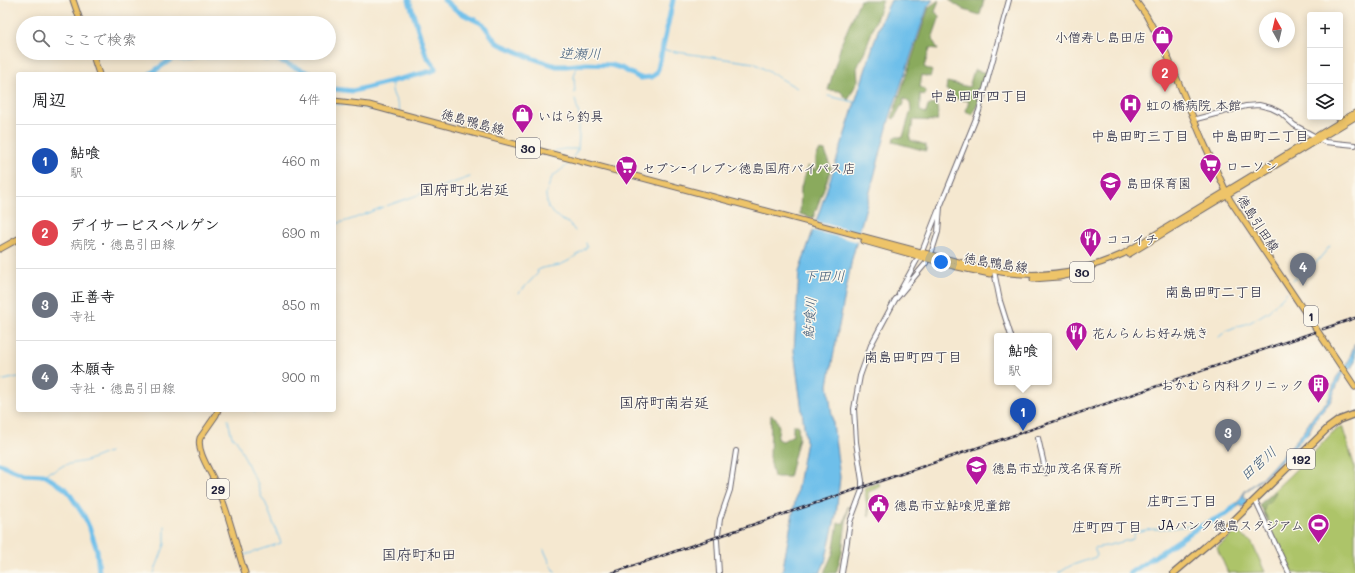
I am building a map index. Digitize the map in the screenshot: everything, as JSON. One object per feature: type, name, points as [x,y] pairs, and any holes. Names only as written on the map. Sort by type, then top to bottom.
[{"type":"highway","name":"192","points":[[1256,502],[1328,428],[1342,418],[1355,414]]},
{"type":"highway","name":"192","points":[[1180,573],[1212,546],[1330,429],[1355,417]]},
{"type":"highway","name":"192","points":[[1174,573],[1210,544],[1249,509]]},
{"type":"main road","points":[[73,0],[79,16]]},
{"type":"main road","name":"徳島引田線","points":[[1135,0],[1146,15],[1165,50],[1193,119],[1227,193],[1244,223],[1342,366]]},
{"type":"main road","points":[[94,60],[98,72]]},
{"type":"main road","name":"徳島鴨島線","points":[[336,101],[369,105],[994,273],[1042,275],[1070,272],[1101,263],[1130,250],[1355,117]]},
{"type":"main road","name":"徳島引田線","points":[[1187,103],[1196,118],[1227,193],[1342,366]]},
{"type":"main road","name":"徳島鴨島線","points":[[1318,138],[1355,112]]},
{"type":"main road","points":[[0,249],[16,240]]},
{"type":"main road","name":"1","points":[[1342,366],[1355,382]]},
{"type":"main road","name":"1","points":[[1348,374],[1355,387]]},
{"type":"main road","name":"29","points":[[217,412],[199,441],[204,459],[222,498],[245,573]]},
{"type":"street","points":[[842,573],[850,522],[862,490],[856,442],[854,409],[857,389],[866,356],[919,254],[979,111],[1009,0]]},
{"type":"street","points":[[1196,118],[1246,106],[1259,105],[1271,108],[1281,113],[1294,125],[1328,143],[1355,145]]},
{"type":"street","points":[[932,251],[938,232],[940,207]]},
{"type":"street","points":[[895,300],[926,263]]},
{"type":"street","points":[[994,273],[1000,301],[1010,333]]},
{"type":"street","points":[[1038,438],[1046,474]]},
{"type":"street","points":[[718,534],[720,519],[730,490],[736,451]]},
{"type":"street","points":[[1256,502],[1289,573]]},
{"type":"street","points":[[717,540],[719,573]]},
{"type":"green space","points":[[860,0],[883,0],[866,48],[857,68],[858,80],[848,100],[840,91],[828,90],[842,42]]},
{"type":"green space","points":[[939,0],[935,12],[940,16],[932,39],[938,49],[930,48],[924,67],[932,71],[930,77],[922,75],[920,87],[926,91],[925,95],[920,94],[920,111],[926,113],[928,106],[933,104],[937,106],[937,121],[913,120],[910,140],[926,145],[926,151],[893,142],[894,137],[903,137],[911,110],[910,103],[903,98],[903,106],[901,106],[894,119],[892,118],[929,7]]},
{"type":"green space","points":[[949,0],[984,0],[980,15],[964,10]]},
{"type":"green space","points":[[974,70],[987,73],[980,100],[972,115],[966,111],[969,101],[953,98],[951,92],[946,90],[947,82],[969,87]]},
{"type":"green space","points":[[820,150],[825,151],[831,169],[813,218],[800,214],[801,187],[808,166],[816,170],[816,158]]},
{"type":"green space","points":[[771,415],[776,418],[779,427],[777,439],[783,441],[793,435],[793,425],[798,425],[799,438],[789,477],[774,477],[770,459]]},
{"type":"green space","points":[[1342,426],[1355,468],[1355,573],[1291,573],[1260,504],[1332,433]]},
{"type":"green space","points":[[879,483],[880,487],[868,492],[869,517],[864,488]]},
{"type":"green space","points":[[1275,491],[1276,492],[1271,501],[1265,505],[1264,512],[1269,521],[1268,522],[1260,505]]},
{"type":"green space","points":[[848,506],[842,552],[836,573],[824,573],[833,553],[838,523],[844,523]]},
{"type":"green space","points":[[1237,530],[1244,538],[1251,541],[1265,572],[1228,573],[1217,548]]},
{"type":"water","name":"下田川","points":[[891,0],[933,0],[928,6],[890,117],[852,259],[837,336],[828,385],[840,477],[836,515],[825,562],[820,573],[782,573],[806,441],[794,351],[799,272],[881,21]]},
{"type":"water","points":[[1355,343],[1355,361],[1351,368],[1342,374],[1330,402],[1314,421],[1309,432],[1267,475],[1245,492],[1244,496],[1248,503],[1243,507],[1240,505],[1232,511],[1230,508],[1238,502],[1245,491],[1264,476],[1301,435],[1315,414],[1328,400],[1336,378],[1348,362]]},
{"type":"pier","points":[[814,221],[861,233],[859,242],[811,230]]},
{"type":"waterway","points":[[336,89],[353,91],[435,70],[435,67],[426,55],[409,0]]},
{"type":"waterway","name":"逆瀬川","points":[[444,0],[459,12],[483,24],[497,43],[532,58],[556,66],[586,64],[611,65],[621,68],[640,78],[651,77],[655,75],[658,69],[673,0]]},
{"type":"waterway","points":[[662,50],[754,63],[797,88]]},
{"type":"waterway","points":[[153,72],[170,60]]},
{"type":"waterway","points":[[278,60],[306,72]]},
{"type":"waterway","points":[[575,93],[574,77],[577,66]]},
{"type":"waterway","points":[[393,81],[392,92],[400,111]]},
{"type":"waterway","points":[[828,96],[854,102]]},
{"type":"waterway","points":[[573,157],[578,149],[578,130],[580,119],[575,99]]},
{"type":"waterway","points":[[336,104],[349,105]]},
{"type":"waterway","points":[[355,106],[399,116]]},
{"type":"waterway","points":[[555,151],[564,149],[578,149]]},
{"type":"waterway","points":[[571,162],[552,177],[546,196],[548,208],[560,219],[570,224],[575,231]]},
{"type":"waterway","points":[[386,206],[470,177]]},
{"type":"waterway","points":[[336,224],[353,219],[383,207]]},
{"type":"waterway","points":[[11,246],[16,243]]},
{"type":"waterway","points":[[519,293],[538,273],[537,271],[542,268],[559,265],[566,262],[587,247],[586,243]]},
{"type":"waterway","points":[[1293,280],[1315,264],[1330,246]]},
{"type":"waterway","points":[[1219,337],[1226,331],[1249,323],[1269,311],[1287,292]]},
{"type":"waterway","points":[[0,381],[16,377]]},
{"type":"waterway","points":[[228,420],[232,437],[236,439],[257,482],[261,496],[266,504],[281,543],[242,556]]},
{"type":"waterway","points":[[44,475],[64,465],[86,461],[109,452]]},
{"type":"waterway","points":[[0,464],[24,474],[44,475],[67,490],[84,516],[90,529],[97,550],[99,573]]},
{"type":"waterway","name":"田宮川","points":[[1130,573],[1199,527],[1228,513],[1235,506]]},
{"type":"waterway","points":[[1059,573],[1070,566],[1096,557],[1097,555],[1094,548],[1133,539],[1135,532],[1196,525]]},
{"type":"waterway","points":[[154,573],[165,544],[165,526]]},
{"type":"waterway","points":[[544,550],[550,563]]},
{"type":"waterway","points":[[551,566],[556,573]]},
{"type":"railway","points":[[1323,329],[1355,318]]},
{"type":"railway","points":[[612,573],[1315,332]]},
{"type":"place","name":"小僧寿し島田店","points":[[1162,56]]},
{"type":"place","name":"デイサービスベルゲン","points":[[1165,92]]},
{"type":"place","name":"虹の橋病院 本館","points":[[1131,124]]},
{"type":"place","name":"いはら釣具","points":[[523,134]]},
{"type":"place","name":"ローソン","points":[[1211,184]]},
{"type":"place","name":"セブン-イレブン徳島国府バイパス店","points":[[626,186]]},
{"type":"place","name":"島田保育園","points":[[1111,202]]},
{"type":"place","name":"ココイチ","points":[[1090,258]]},
{"type":"place","name":"本願寺","points":[[1303,286]]},
{"type":"place","name":"花んらんお好み焼き","points":[[1077,352]]},
{"type":"place","name":"おかむら内科クリニック","points":[[1319,404]]},
{"type":"place","name":"鮎喰","points":[[1023,431]]},
{"type":"place","name":"正善寺","points":[[1228,452]]},
{"type":"place","name":"徳島市立加茂名保育所","points":[[977,486]]},
{"type":"place","name":"徳島市立鮎喰児童館","points":[[879,524]]},
{"type":"place","name":"JAバンク徳島スタジアム","points":[[1319,544]]},
{"type":"district","name":"中島田町四丁目","points":[[979,95]]},
{"type":"district","name":"中島田町三丁目","points":[[1140,135]]},
{"type":"district","name":"中島田町二丁目","points":[[1260,135]]},
{"type":"district","name":"国府町北岩延","points":[[464,189]]},
{"type":"district","name":"南島田町二丁目","points":[[1214,291]]},
{"type":"district","name":"南島田町四丁目","points":[[913,356]]},
{"type":"district","name":"国府町南岩延","points":[[664,402]]},
{"type":"district","name":"庄町三丁目","points":[[1182,500]]},
{"type":"district","name":"庄町四丁目","points":[[1107,526]]},
{"type":"district","name":"国府町和田","points":[[419,554]]},
{"type":"water label","name":"鮎喰川","points":[[809,318]]}]
